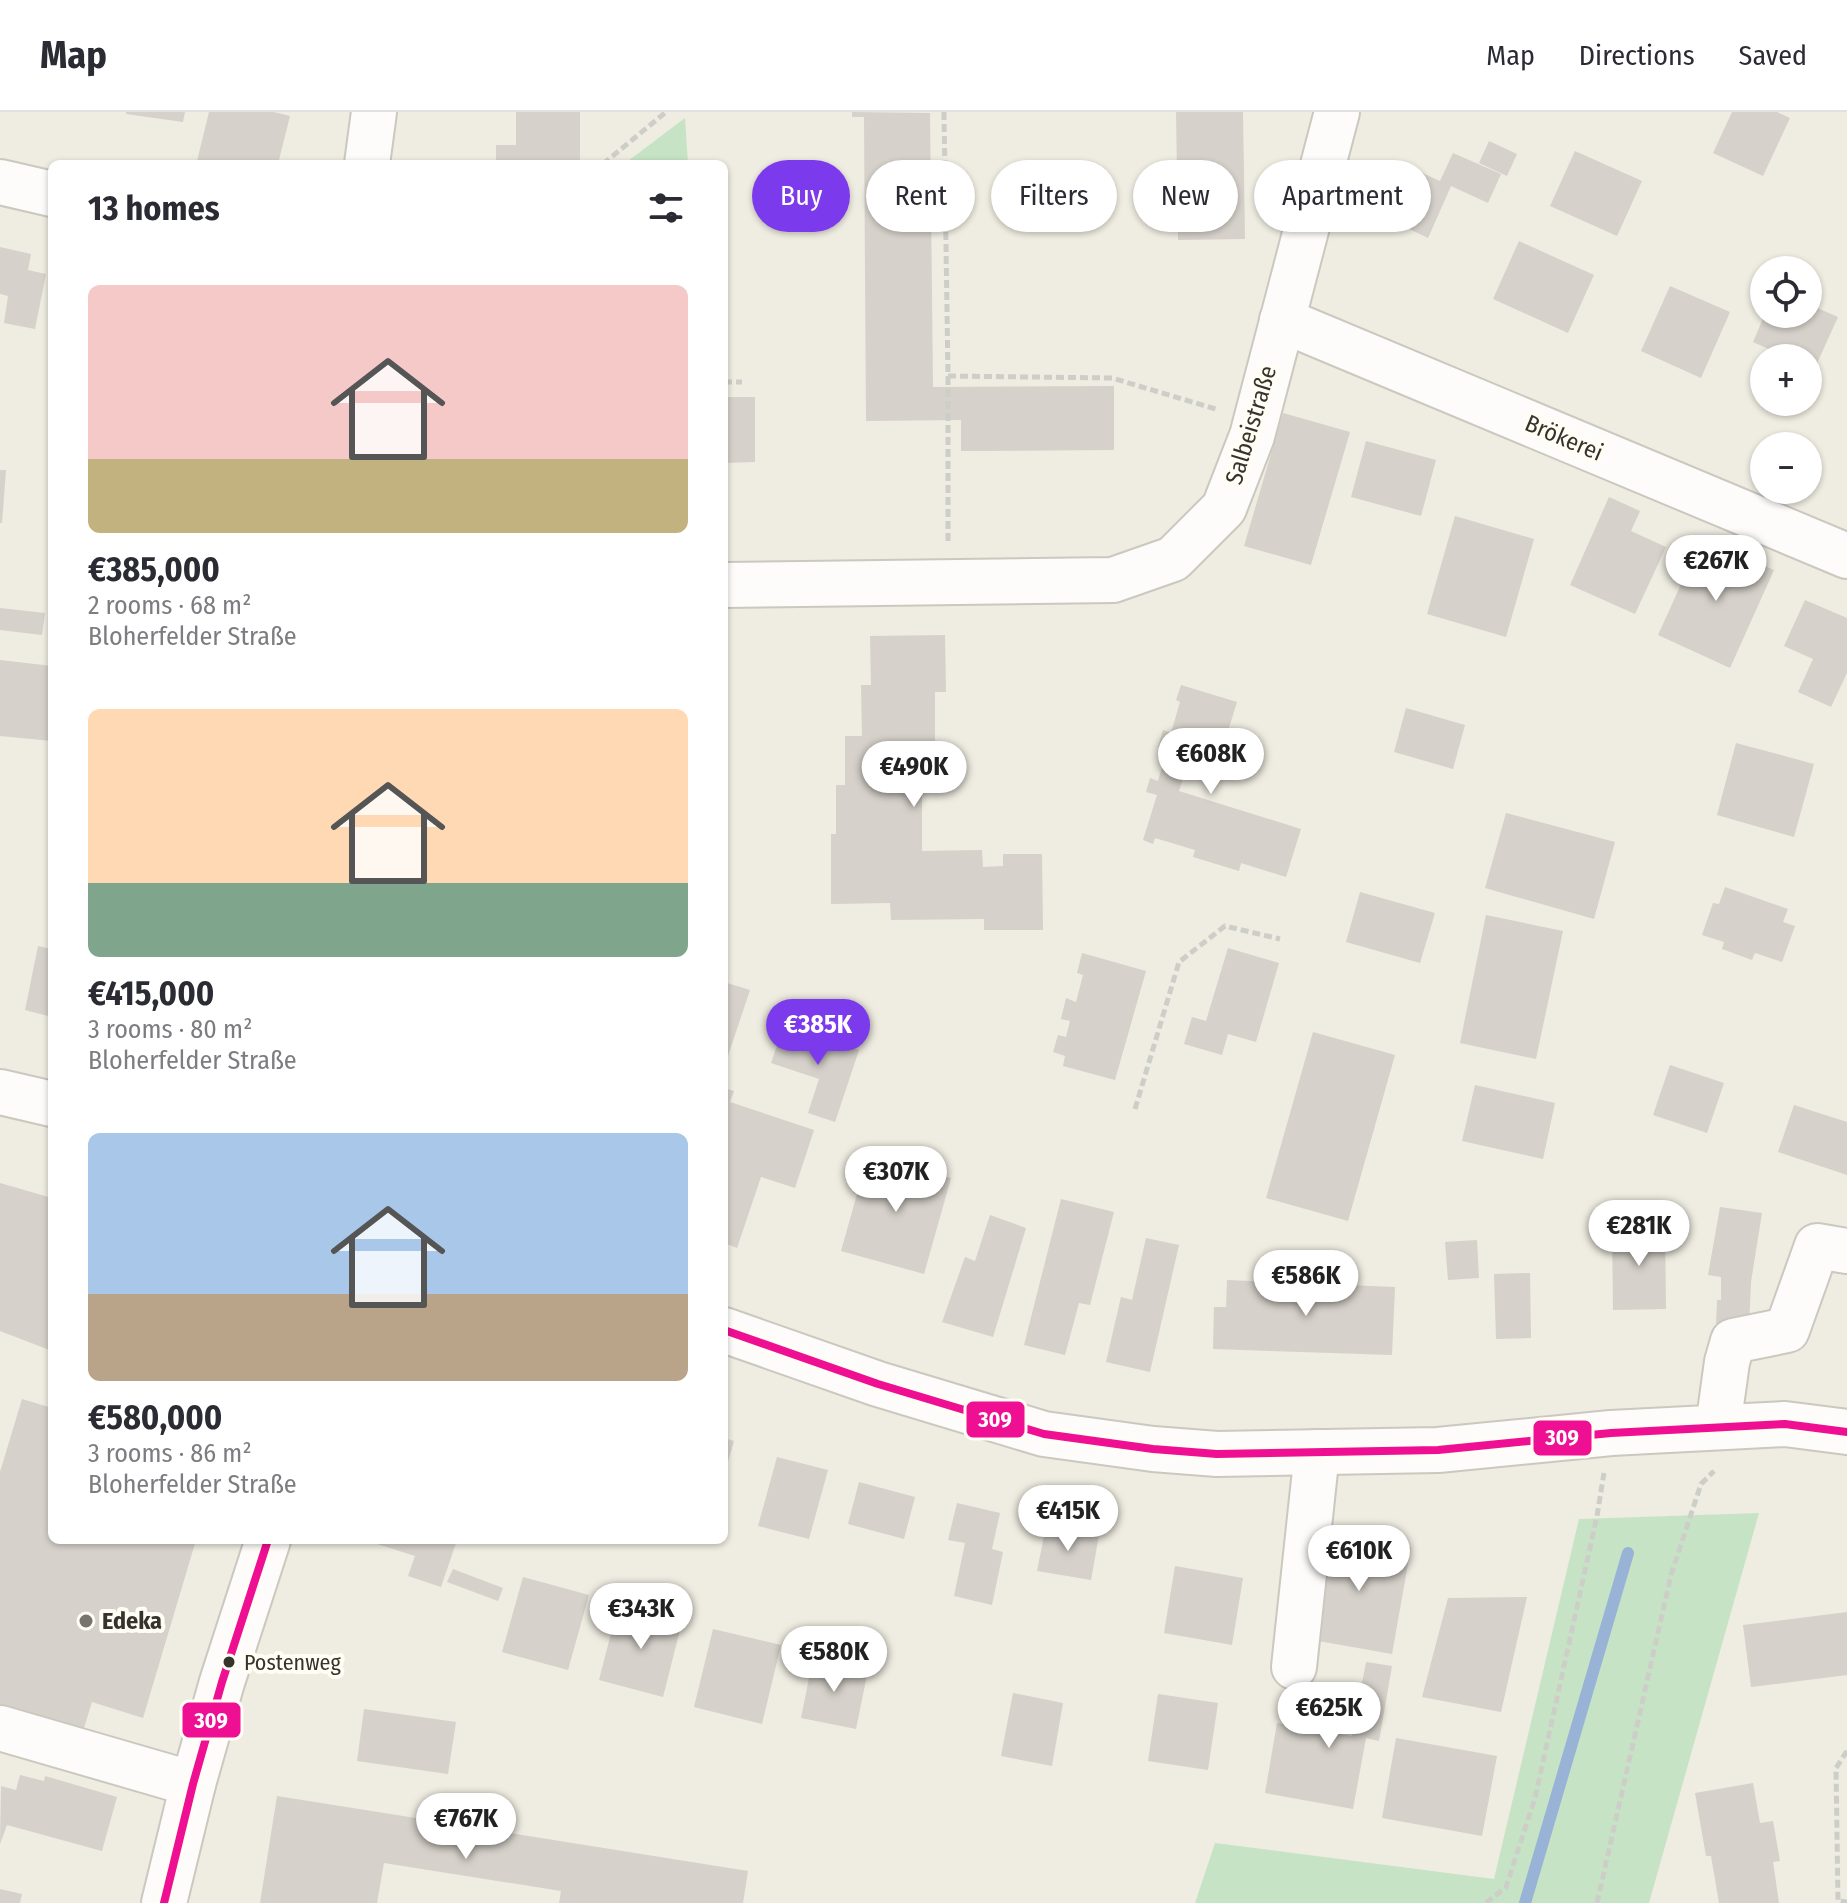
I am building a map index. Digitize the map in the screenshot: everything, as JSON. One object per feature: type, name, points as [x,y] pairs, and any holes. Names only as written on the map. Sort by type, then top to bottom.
[{"type":"street","points":[[368,160],[374,112]]},
{"type":"street","name":"Salbeistraße","points":[[728,585],[1113,580],[1173,559],[1224,508],[1256,421],[1337,112]]},
{"type":"street","points":[[0,182],[48,193]]},
{"type":"street","name":"Brökerei","points":[[1282,320],[1847,556]]},
{"type":"street","points":[[0,1092],[48,1103]]},
{"type":"street","points":[[1718,1427],[1733,1341],[1787,1330],[1817,1246],[1847,1251]]},
{"type":"street","points":[[728,1331],[878,1384],[1044,1434],[1153,1449],[1217,1454],[1438,1450],[1611,1433],[1785,1424],[1847,1432]]},
{"type":"street","points":[[1294,1667],[1317,1452]]},
{"type":"street","points":[[164,1903],[222,1682],[267,1544]]},
{"type":"street","points":[[0,1728],[193,1784]]},
{"type":"path","points":[[608,160],[666,112]]},
{"type":"path","points":[[944,112],[948,582]]},
{"type":"path","points":[[948,376],[1112,378],[1256,421]]},
{"type":"path","points":[[728,382],[742,382]]},
{"type":"path","points":[[1135,1109],[1179,962],[1225,926],[1280,939]]},
{"type":"path","points":[[1597,1903],[1671,1575],[1701,1484]]},
{"type":"path","points":[[1486,1903],[1506,1887],[1535,1798],[1602,1490]]},
{"type":"path","points":[[1847,1751],[1836,1768],[1838,1901],[1847,1902]]},
{"type":"green space","points":[[685,118],[688,160],[629,160]]},
{"type":"green space","points":[[1759,1513],[1649,1903],[1195,1903],[1215,1843],[1494,1879],[1579,1519]]},
{"type":"building","points":[[126,112],[185,112],[183,122]]},
{"type":"building","points":[[209,112],[274,112],[290,116],[279,160],[197,160]]},
{"type":"building","points":[[516,112],[580,112],[580,160],[496,160],[496,145],[516,145]]},
{"type":"building","points":[[852,112],[930,113],[931,160],[866,160],[866,232],[931,232],[933,387],[1114,386],[1114,450],[961,451],[961,420],[866,421],[864,117],[852,117]]},
{"type":"building","points":[[1176,112],[1243,112],[1245,239],[1178,240],[1178,232],[1238,232],[1238,160],[1177,160]]},
{"type":"building","points":[[1732,112],[1777,112],[1790,118],[1763,176],[1713,153]]},
{"type":"building","points":[[1489,141],[1517,154],[1507,176],[1479,163]]},
{"type":"building","points":[[1575,151],[1642,181],[1617,236],[1550,206]]},
{"type":"building","points":[[1453,153],[1501,174],[1488,203],[1451,186],[1431,231],[1431,177],[1440,181]]},
{"type":"building","points":[[1415,232],[1431,232],[1428,238]]},
{"type":"building","points":[[1519,241],[1594,275],[1568,333],[1493,299]]},
{"type":"building","points":[[0,247],[31,254],[28,270],[46,274],[35,329],[4,323],[8,296],[0,294]]},
{"type":"building","points":[[1670,286],[1730,312],[1701,378],[1641,351]]},
{"type":"building","points":[[1822,310],[1838,317],[1822,352],[1822,344],[1753,342],[1759,328],[1822,328]]},
{"type":"building","points":[[728,397],[755,397],[755,462],[728,463]]},
{"type":"building","points":[[1283,413],[1350,432],[1311,565],[1244,546]]},
{"type":"building","points":[[1366,441],[1436,460],[1421,516],[1351,497]]},
{"type":"building","points":[[0,470],[6,470],[2,523],[0,523]]},
{"type":"building","points":[[1609,497],[1640,511],[1631,531],[1666,547],[1635,614],[1570,585]]},
{"type":"building","points":[[1455,516],[1534,539],[1506,637],[1427,614]]},
{"type":"building","points":[[1702,538],[1774,570],[1730,668],[1658,635]]},
{"type":"building","points":[[1805,600],[1847,618],[1847,673],[1831,707],[1798,692],[1813,659],[1784,646]]},
{"type":"building","points":[[0,608],[45,613],[42,635],[0,630]]},
{"type":"building","points":[[945,635],[946,692],[935,692],[935,741],[911,741],[911,778],[922,777],[922,851],[982,850],[983,867],[1003,866],[1003,854],[1042,854],[1043,930],[984,930],[984,919],[891,920],[890,903],[831,904],[831,834],[836,834],[836,785],[845,785],[845,736],[862,736],[861,685],[871,685],[870,636]]},
{"type":"building","points":[[0,660],[48,666],[48,741],[0,736]]},
{"type":"building","points":[[1181,685],[1237,702],[1216,770],[1188,762],[1179,791],[1301,829],[1286,877],[1241,863],[1239,871],[1193,857],[1195,850],[1155,838],[1153,844],[1143,840],[1157,795],[1146,792],[1150,778],[1158,781],[1167,750],[1158,747],[1163,730],[1171,733],[1180,702],[1176,700]]},
{"type":"building","points":[[1406,708],[1465,725],[1453,769],[1394,752]]},
{"type":"building","points":[[1736,743],[1814,764],[1794,837],[1717,815]]},
{"type":"building","points":[[1506,813],[1615,842],[1594,919],[1485,888]]},
{"type":"building","points":[[1725,887],[1788,909],[1783,922],[1795,926],[1782,962],[1755,953],[1752,960],[1722,949],[1724,942],[1702,935],[1713,903],[1719,904]]},
{"type":"building","points":[[1360,892],[1435,913],[1420,963],[1346,942]]},
{"type":"building","points":[[1486,915],[1563,931],[1536,1059],[1460,1043]]},
{"type":"building","points":[[38,946],[48,948],[48,1016],[25,1010]]},
{"type":"building","points":[[1228,948],[1279,963],[1256,1042],[1228,1034],[1222,1055],[1184,1044],[1192,1017],[1206,1021]]},
{"type":"building","points":[[1082,953],[1146,971],[1115,1080],[1063,1066],[1065,1056],[1053,1052],[1058,1035],[1066,1037],[1070,1021],[1061,1019],[1066,998],[1076,1002],[1083,975],[1077,973]]},
{"type":"building","points":[[728,983],[750,990],[728,1056]]},
{"type":"building","points":[[784,1025],[859,1050],[835,1122],[808,1113],[819,1079],[771,1063]]},
{"type":"building","points":[[1313,1032],[1395,1055],[1348,1221],[1266,1198]]},
{"type":"building","points":[[1670,1065],[1724,1083],[1707,1133],[1653,1115]]},
{"type":"building","points":[[1475,1085],[1555,1103],[1543,1159],[1462,1141]]},
{"type":"building","points":[[728,1089],[734,1091],[730,1102],[814,1130],[795,1188],[761,1177],[737,1248],[728,1245]]},
{"type":"building","points":[[1794,1105],[1847,1122],[1847,1175],[1778,1152]]},
{"type":"building","points":[[868,1155],[951,1178],[924,1274],[841,1251]]},
{"type":"building","points":[[0,1183],[48,1197],[48,1349],[0,1331]]},
{"type":"building","points":[[1061,1199],[1114,1212],[1090,1305],[1079,1303],[1065,1355],[1024,1345]]},
{"type":"building","points":[[1720,1207],[1762,1213],[1751,1282],[1749,1328],[1716,1327],[1721,1277],[1708,1275]]},
{"type":"building","points":[[990,1215],[1026,1228],[993,1337],[942,1322],[965,1257],[975,1261]]},
{"type":"building","points":[[1665,1226],[1666,1309],[1613,1310],[1612,1227]]},
{"type":"building","points":[[1146,1238],[1179,1245],[1150,1372],[1106,1362],[1121,1297],[1132,1300]]},
{"type":"building","points":[[1477,1240],[1479,1278],[1448,1280],[1445,1242]]},
{"type":"building","points":[[1530,1273],[1531,1338],[1496,1339],[1494,1274]]},
{"type":"building","points":[[1227,1280],[1395,1287],[1392,1355],[1213,1349],[1214,1307],[1226,1307]]},
{"type":"building","name":"Edeka","points":[[22,1399],[48,1407],[48,1544],[195,1544],[143,1718],[92,1702],[83,1731],[0,1707],[0,1472]]},
{"type":"building","points":[[728,1439],[734,1441],[728,1462]]},
{"type":"building","points":[[777,1457],[828,1470],[809,1539],[758,1526]]},
{"type":"building","points":[[859,1482],[915,1497],[904,1539],[848,1524]]},
{"type":"building","points":[[957,1503],[1000,1513],[992,1549],[1003,1552],[992,1605],[954,1596],[965,1543],[948,1540]]},
{"type":"building","points":[[1046,1526],[1099,1535],[1091,1580],[1037,1571]]},
{"type":"building","points":[[1326,1532],[1411,1547],[1392,1654],[1307,1639]]},
{"type":"building","points":[[377,1544],[456,1544],[441,1587],[408,1576],[415,1556]]},
{"type":"building","points":[[1175,1566],[1243,1578],[1232,1645],[1164,1633]]},
{"type":"building","points":[[453,1569],[503,1588],[498,1601],[447,1582]]},
{"type":"building","points":[[523,1577],[589,1595],[568,1670],[502,1652]]},
{"type":"building","points":[[1527,1597],[1501,1712],[1422,1697],[1448,1598]]},
{"type":"building","points":[[618,1606],[682,1622],[663,1697],[599,1680]]},
{"type":"building","points":[[1847,1612],[1847,1675],[1751,1687],[1743,1625]]},
{"type":"building","points":[[713,1629],[781,1645],[762,1724],[694,1707]]},
{"type":"building","points":[[813,1658],[868,1670],[856,1729],[801,1718]]},
{"type":"building","points":[[1366,1662],[1392,1666],[1379,1741],[1366,1738],[1353,1809],[1265,1793],[1277,1723],[1352,1736]]},
{"type":"building","points":[[1013,1693],[1063,1703],[1052,1766],[1001,1756]]},
{"type":"building","points":[[1158,1694],[1218,1703],[1208,1770],[1148,1761]]},
{"type":"building","points":[[364,1709],[456,1722],[448,1774],[357,1761]]},
{"type":"building","points":[[1396,1738],[1497,1756],[1482,1836],[1382,1818]]},
{"type":"building","points":[[20,1775],[44,1781],[45,1776],[117,1797],[102,1851],[7,1825],[0,1844],[1,1786],[16,1790]]},
{"type":"building","points":[[1753,1783],[1760,1823],[1773,1821],[1780,1861],[1773,1862],[1779,1903],[1719,1903],[1711,1856],[1706,1856],[1695,1793]]},
{"type":"building","points":[[277,1796],[748,1871],[743,1903],[559,1903],[561,1891],[384,1863],[377,1903],[260,1903]]},
{"type":"building","points":[[0,1889],[22,1894],[20,1903],[0,1903]]},
{"type":"waterway","points":[[1525,1903],[1628,1553]]},
{"type":"transit line","name":"309","points":[[728,1331],[878,1384],[1044,1434],[1153,1449],[1217,1454],[1438,1450],[1611,1433],[1785,1424],[1847,1432]]},
{"type":"transit line","name":"309","points":[[164,1903],[222,1682],[267,1544]]},
{"type":"place","name":"Edeka","points":[[86,1621]]},
{"type":"place","name":"Postenweg","points":[[229,1662]]}]
